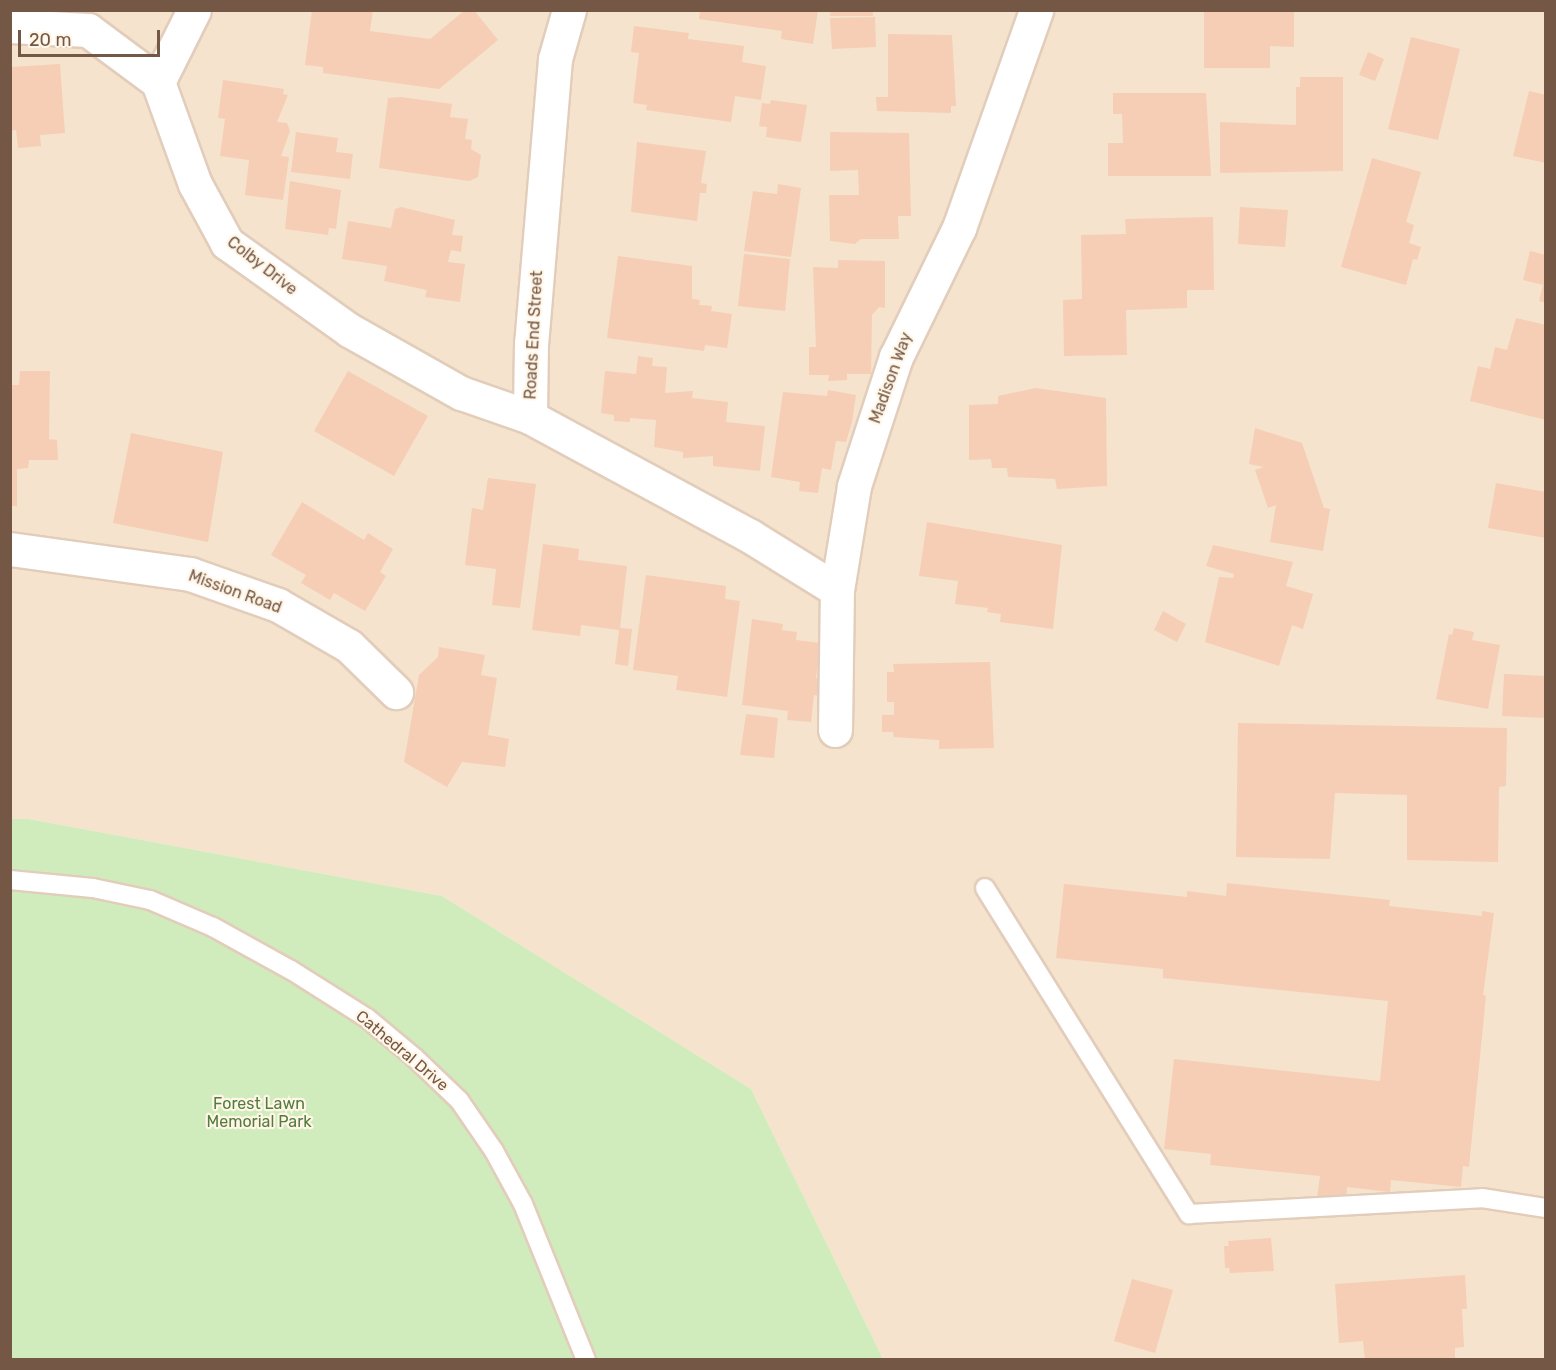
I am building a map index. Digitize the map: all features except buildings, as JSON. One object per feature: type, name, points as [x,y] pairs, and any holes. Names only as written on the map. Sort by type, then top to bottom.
[{"type":"street","points":[[10,26],[88,30],[158,82],[194,10]]},
{"type":"street","name":"Roads End Street","points":[[569,10],[555,59],[531,343],[530,417],[750,536],[837,590]]},
{"type":"street","name":"Madison Way","points":[[835,730],[837,590],[854,486],[896,357],[958,228],[1036,10]]},
{"type":"street","name":"Colby Drive","points":[[158,82],[195,184],[227,243],[359,336],[461,393],[530,417]]},
{"type":"street","name":"Mission Road","points":[[10,549],[190,574],[278,605],[349,646],[396,692]]},
{"type":"lane","name":"Cathedral Drive","points":[[10,880],[93,888],[150,900],[213,927],[367,1018],[459,1100],[495,1151],[523,1204],[586,1359]]},
{"type":"lane","points":[[985,888],[1189,1214],[1482,1198],[1545,1208]]},
{"type":"shaded area","points":[[10,11],[1545,11],[1545,1359],[883,1359],[751,1089],[442,896],[29,819],[11,819]]},
{"type":"green space","name":"Forest Lawn Memorial Park","points":[[10,819],[29,819],[442,896],[751,1089],[883,1359],[11,1359]]}]
